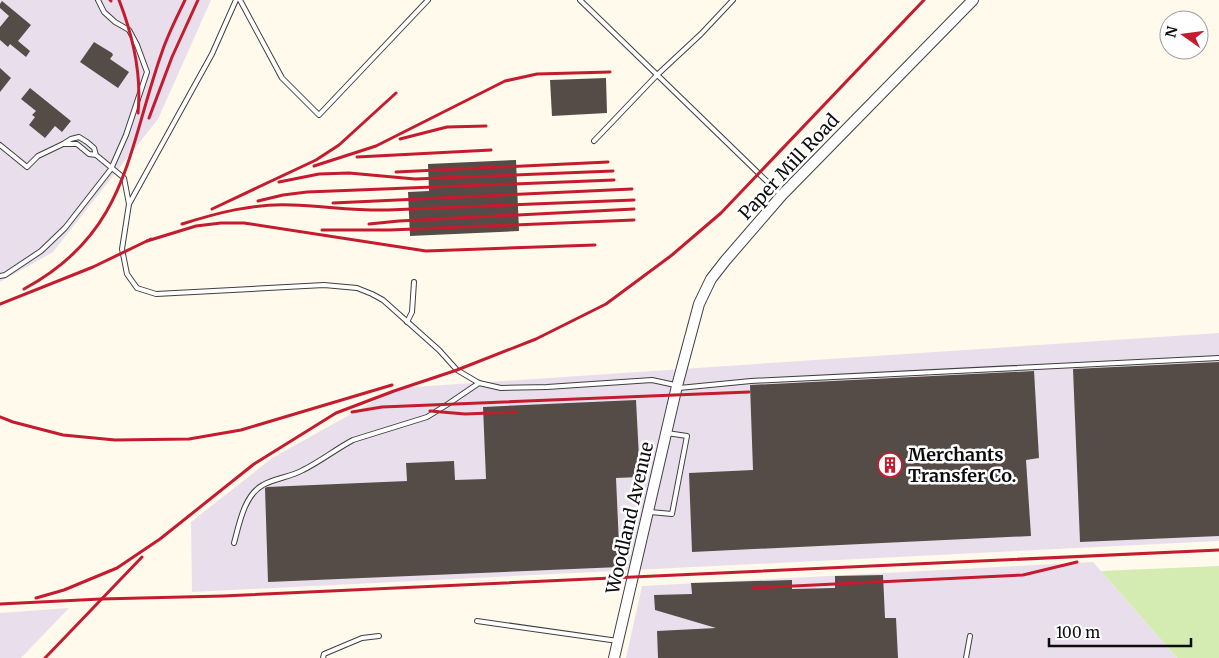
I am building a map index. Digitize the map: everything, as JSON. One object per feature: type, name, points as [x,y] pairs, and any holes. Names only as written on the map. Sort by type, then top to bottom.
[{"type":"street","name":"Paper Mill Road","points":[[677,387],[699,304],[712,279],[725,261],[782,196],[973,0]]},
{"type":"street","name":"Woodland Avenue","points":[[614,658],[677,387]]},
{"type":"lane","points":[[0,276],[19,266],[47,245],[64,228],[111,168],[126,135],[146,72],[137,45],[129,30],[115,22],[104,12],[98,0]]},
{"type":"lane","points":[[129,204],[212,54],[236,0]]},
{"type":"lane","points":[[240,0],[282,78],[319,115],[428,0]]},
{"type":"lane","points":[[580,0],[782,196]]},
{"type":"lane","points":[[594,141],[657,75],[734,0]]},
{"type":"lane","points":[[0,145],[27,167],[38,156],[71,139],[79,137],[94,148],[96,155]]},
{"type":"lane","points":[[63,144],[77,144],[89,154],[96,155],[124,178],[129,204],[123,252],[127,274],[137,288],[156,294],[324,285],[357,288],[383,300],[439,350],[457,370],[479,383],[501,388],[652,380],[677,387],[751,381],[1219,358]]},
{"type":"lane","points":[[407,322],[412,312],[414,282]]},
{"type":"lane","points":[[234,543],[243,514],[256,490],[262,485],[301,472],[354,440],[427,417],[479,383]]},
{"type":"lane","points":[[648,512],[672,514],[687,436],[666,433]]},
{"type":"lane","points":[[477,621],[618,641]]},
{"type":"lane","points":[[323,658],[324,654],[362,638],[379,636]]},
{"type":"lane","points":[[966,658],[970,636]]},
{"type":"shaded area","points":[[0,0],[211,0],[158,119],[53,252],[0,282]]},
{"type":"shaded area","points":[[1219,333],[1219,541],[192,592],[191,522],[272,458],[398,388]]},
{"type":"shaded area","points":[[1093,562],[1177,658],[626,658],[642,586]]},
{"type":"shaded area","points":[[69,608],[21,658],[0,658],[0,613]]},
{"type":"green space","points":[[1219,566],[1219,658],[1177,658],[1101,571]]},
{"type":"building","points":[[2,1],[31,25],[18,41],[30,51],[26,57],[10,44],[8,47],[0,40],[0,27],[9,16],[0,8]]},
{"type":"building","points":[[94,42],[112,53],[113,55],[110,59],[129,72],[118,88],[80,62]]},
{"type":"building","points":[[0,68],[11,78],[0,92]]},
{"type":"building","points":[[606,78],[607,113],[552,116],[550,80]]},
{"type":"building","points":[[30,88],[71,121],[62,132],[55,126],[45,138],[29,125],[35,117],[32,115],[36,111],[21,99]]},
{"type":"building","points":[[516,160],[519,231],[410,236],[408,192],[429,191],[428,164]]},
{"type":"building","points":[[1219,362],[1219,536],[1080,542],[1073,369]]},
{"type":"building","name":"Merchants Transfer Co.","points":[[1034,371],[1039,458],[1026,460],[1031,536],[692,552],[689,473],[753,470],[750,385]]},
{"type":"building","points":[[636,400],[640,477],[616,478],[620,567],[268,582],[265,488],[267,487],[407,481],[406,463],[454,461],[455,480],[486,479],[483,407]]},
{"type":"building","points":[[883,575],[885,618],[896,618],[898,658],[658,658],[657,631],[716,628],[655,610],[654,595],[692,594],[691,583],[792,580],[792,589],[835,588],[835,576]]},
{"type":"railway","points":[[119,0],[135,55],[139,84],[138,113]]},
{"type":"railway","points":[[24,289],[58,267],[85,242],[104,216],[119,187],[162,52],[185,0]]},
{"type":"railway","points":[[149,118],[172,57],[198,0]]},
{"type":"railway","points":[[36,598],[64,590],[117,568],[160,539],[254,464],[336,413],[457,370],[536,339],[606,304],[672,255],[721,213],[924,0]]},
{"type":"railway","points":[[314,166],[376,146],[505,81],[537,74],[610,72]]},
{"type":"railway","points":[[212,209],[316,160],[339,145],[396,93]]},
{"type":"railway","points":[[400,139],[447,127],[486,126]]},
{"type":"railway","points":[[357,157],[491,150]]},
{"type":"railway","points":[[396,172],[608,162]]},
{"type":"railway","points":[[279,182],[319,174],[349,173],[415,179],[613,171]]},
{"type":"railway","points":[[258,201],[307,192],[614,180]]},
{"type":"railway","points":[[333,203],[632,189]]},
{"type":"railway","points":[[182,224],[236,210],[278,205],[388,210],[634,200]]},
{"type":"railway","points":[[369,224],[634,209]]},
{"type":"railway","points":[[322,230],[390,230],[634,220]]},
{"type":"railway","points":[[147,241],[196,226],[244,223],[426,251],[595,245]]},
{"type":"railway","points":[[0,304],[93,267],[151,239]]},
{"type":"railway","points":[[0,417],[63,435],[115,440],[189,439],[241,430],[392,385]]},
{"type":"railway","points":[[352,412],[382,407],[749,392]]},
{"type":"railway","points":[[430,411],[465,414],[516,412]]},
{"type":"railway","points":[[0,604],[223,596],[1219,550]]},
{"type":"railway","points":[[45,658],[142,557]]},
{"type":"railway","points":[[753,588],[1023,575],[1077,562]]},
{"type":"place","name":"Merchants Transfer Co.","points":[[890,465]]}]
